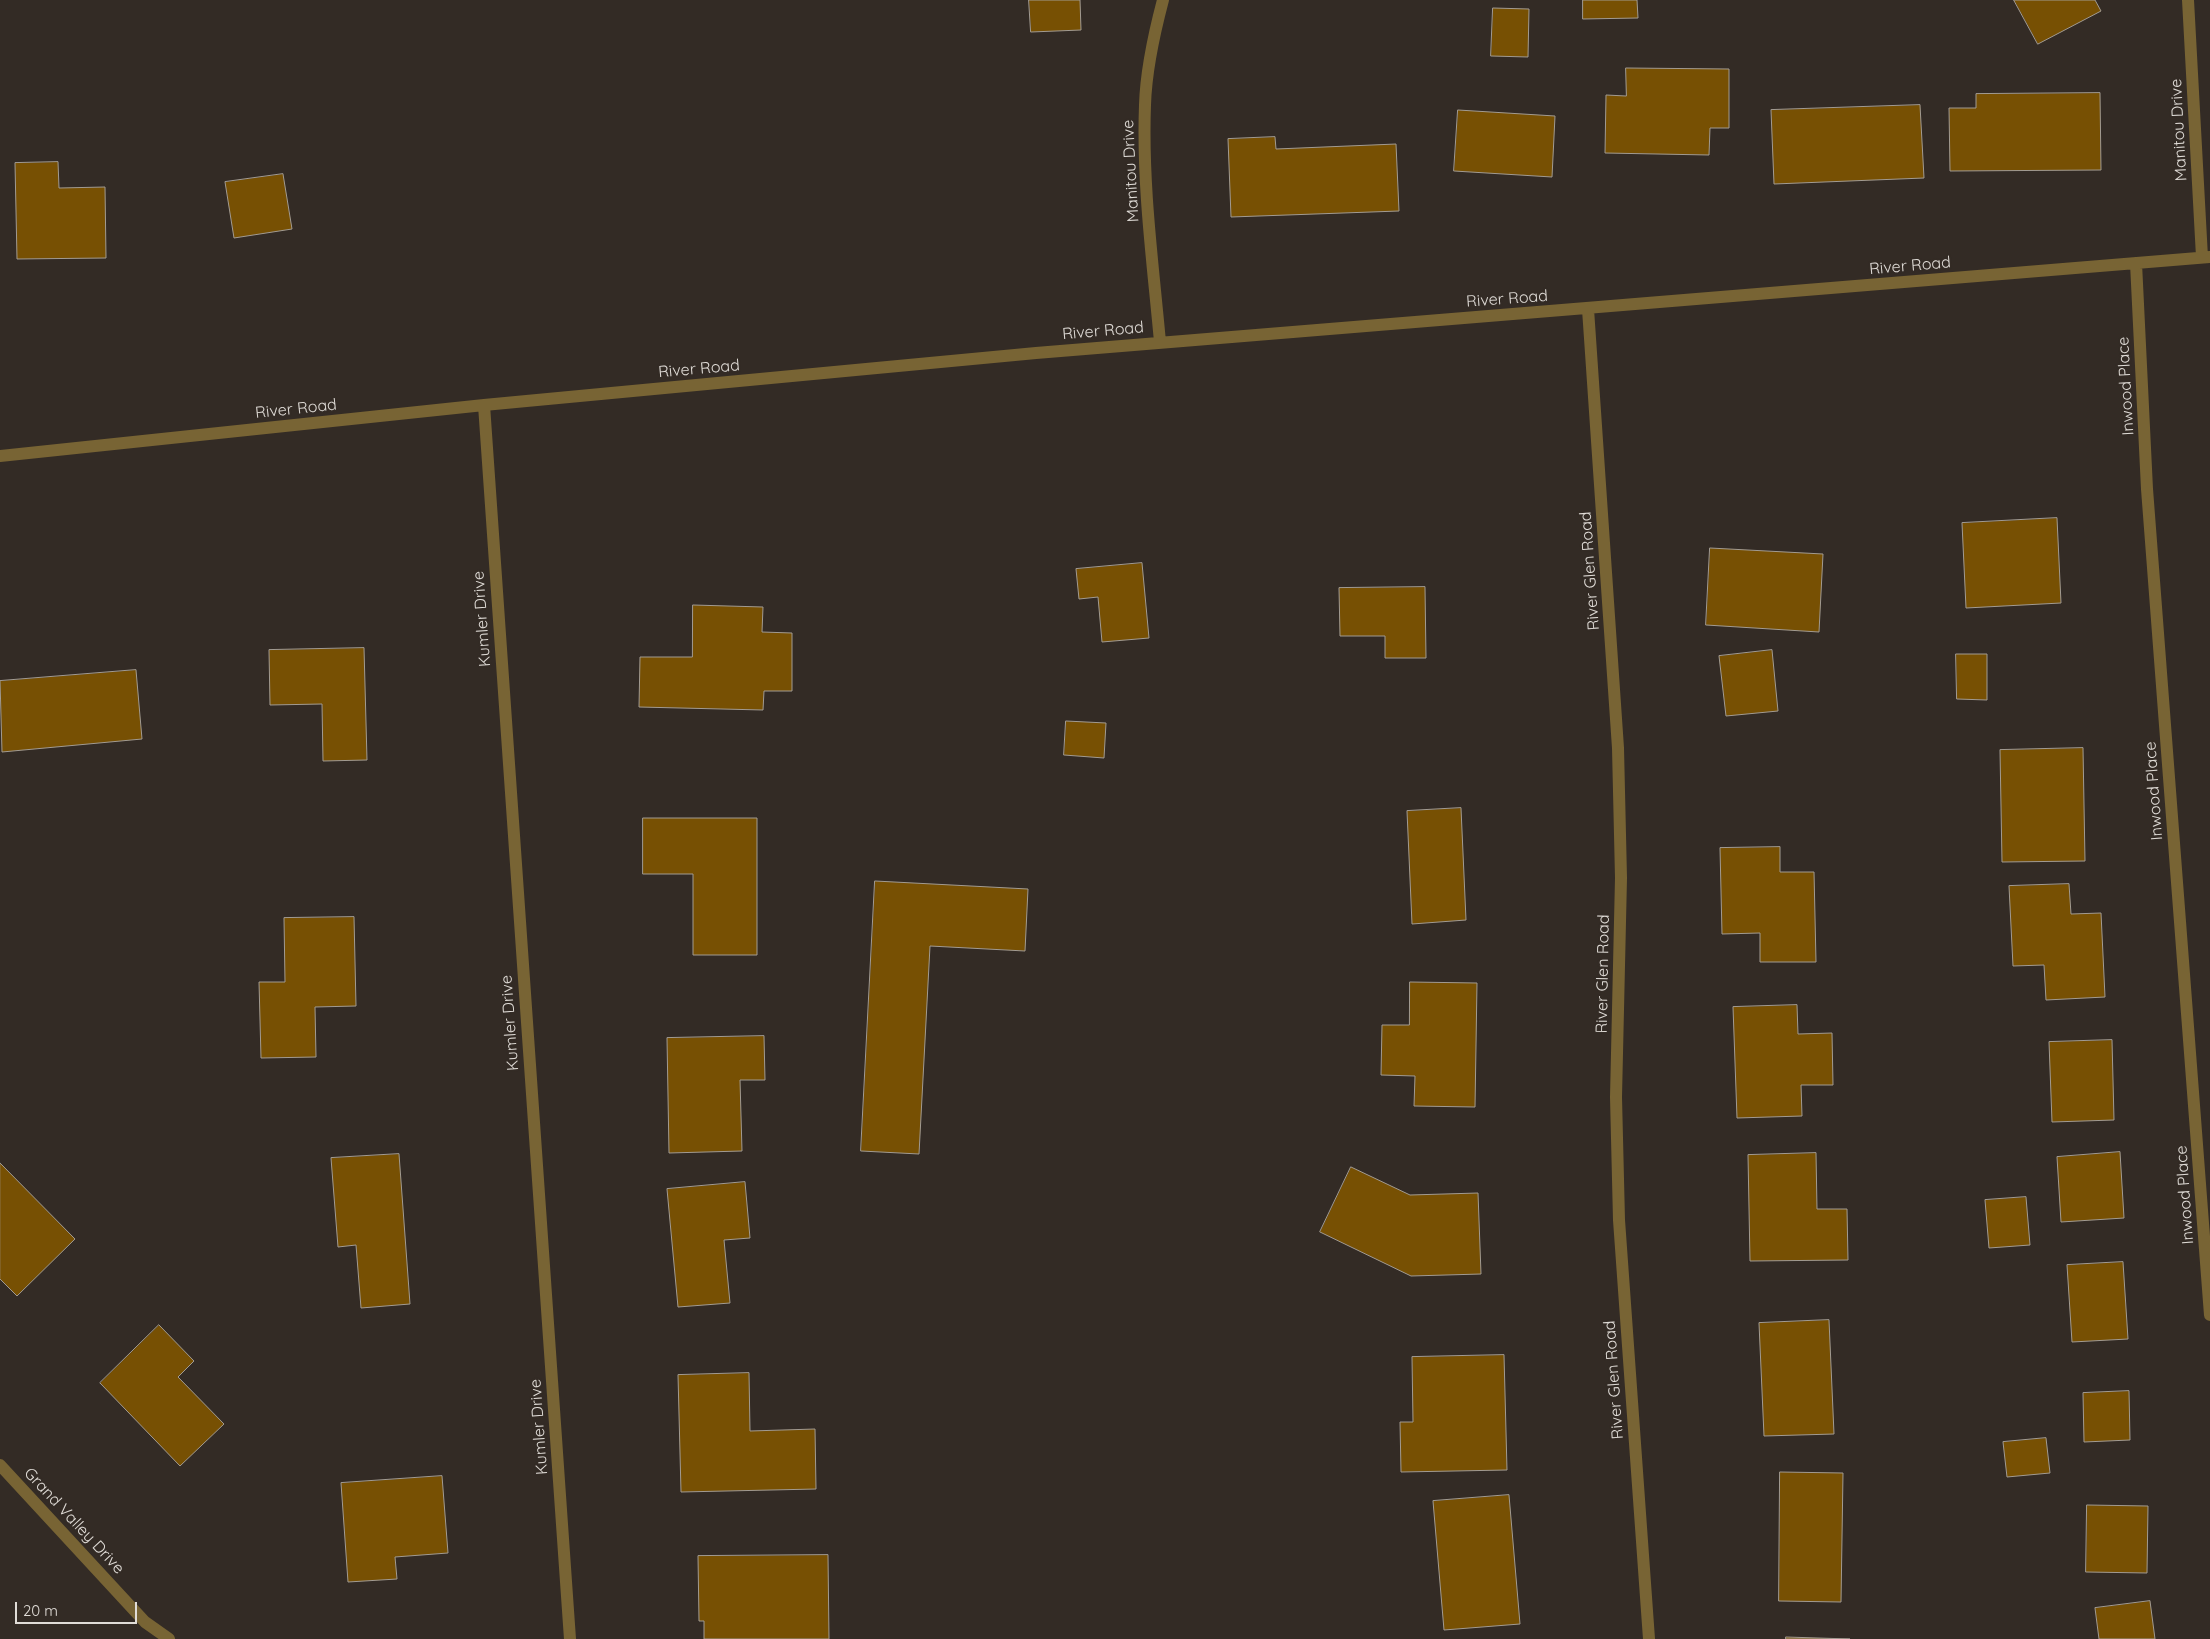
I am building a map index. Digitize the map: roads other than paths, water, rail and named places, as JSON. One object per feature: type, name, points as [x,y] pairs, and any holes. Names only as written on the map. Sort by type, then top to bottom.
[{"type":"street","name":"Manitou Drive","points":[[1160,342],[1146,180],[1145,104],[1152,43],[1163,0]]},
{"type":"street","name":"Manitou Drive","points":[[2188,0],[2206,257]]},
{"type":"street","name":"River Road","points":[[0,456],[484,406],[1160,342],[1588,309],[2206,257]]},
{"type":"street","name":"Inwood Place","points":[[2136,264],[2147,489],[2210,1316]]},
{"type":"street","name":"River Glen Road","points":[[1588,309],[1618,748],[1621,878],[1616,1096],[1619,1220],[1649,1639]]},
{"type":"street","name":"Kumler Drive","points":[[484,406],[570,1639]]},
{"type":"street","name":"Grand Valley Drive","points":[[0,1465],[145,1622],[169,1639]]}]
